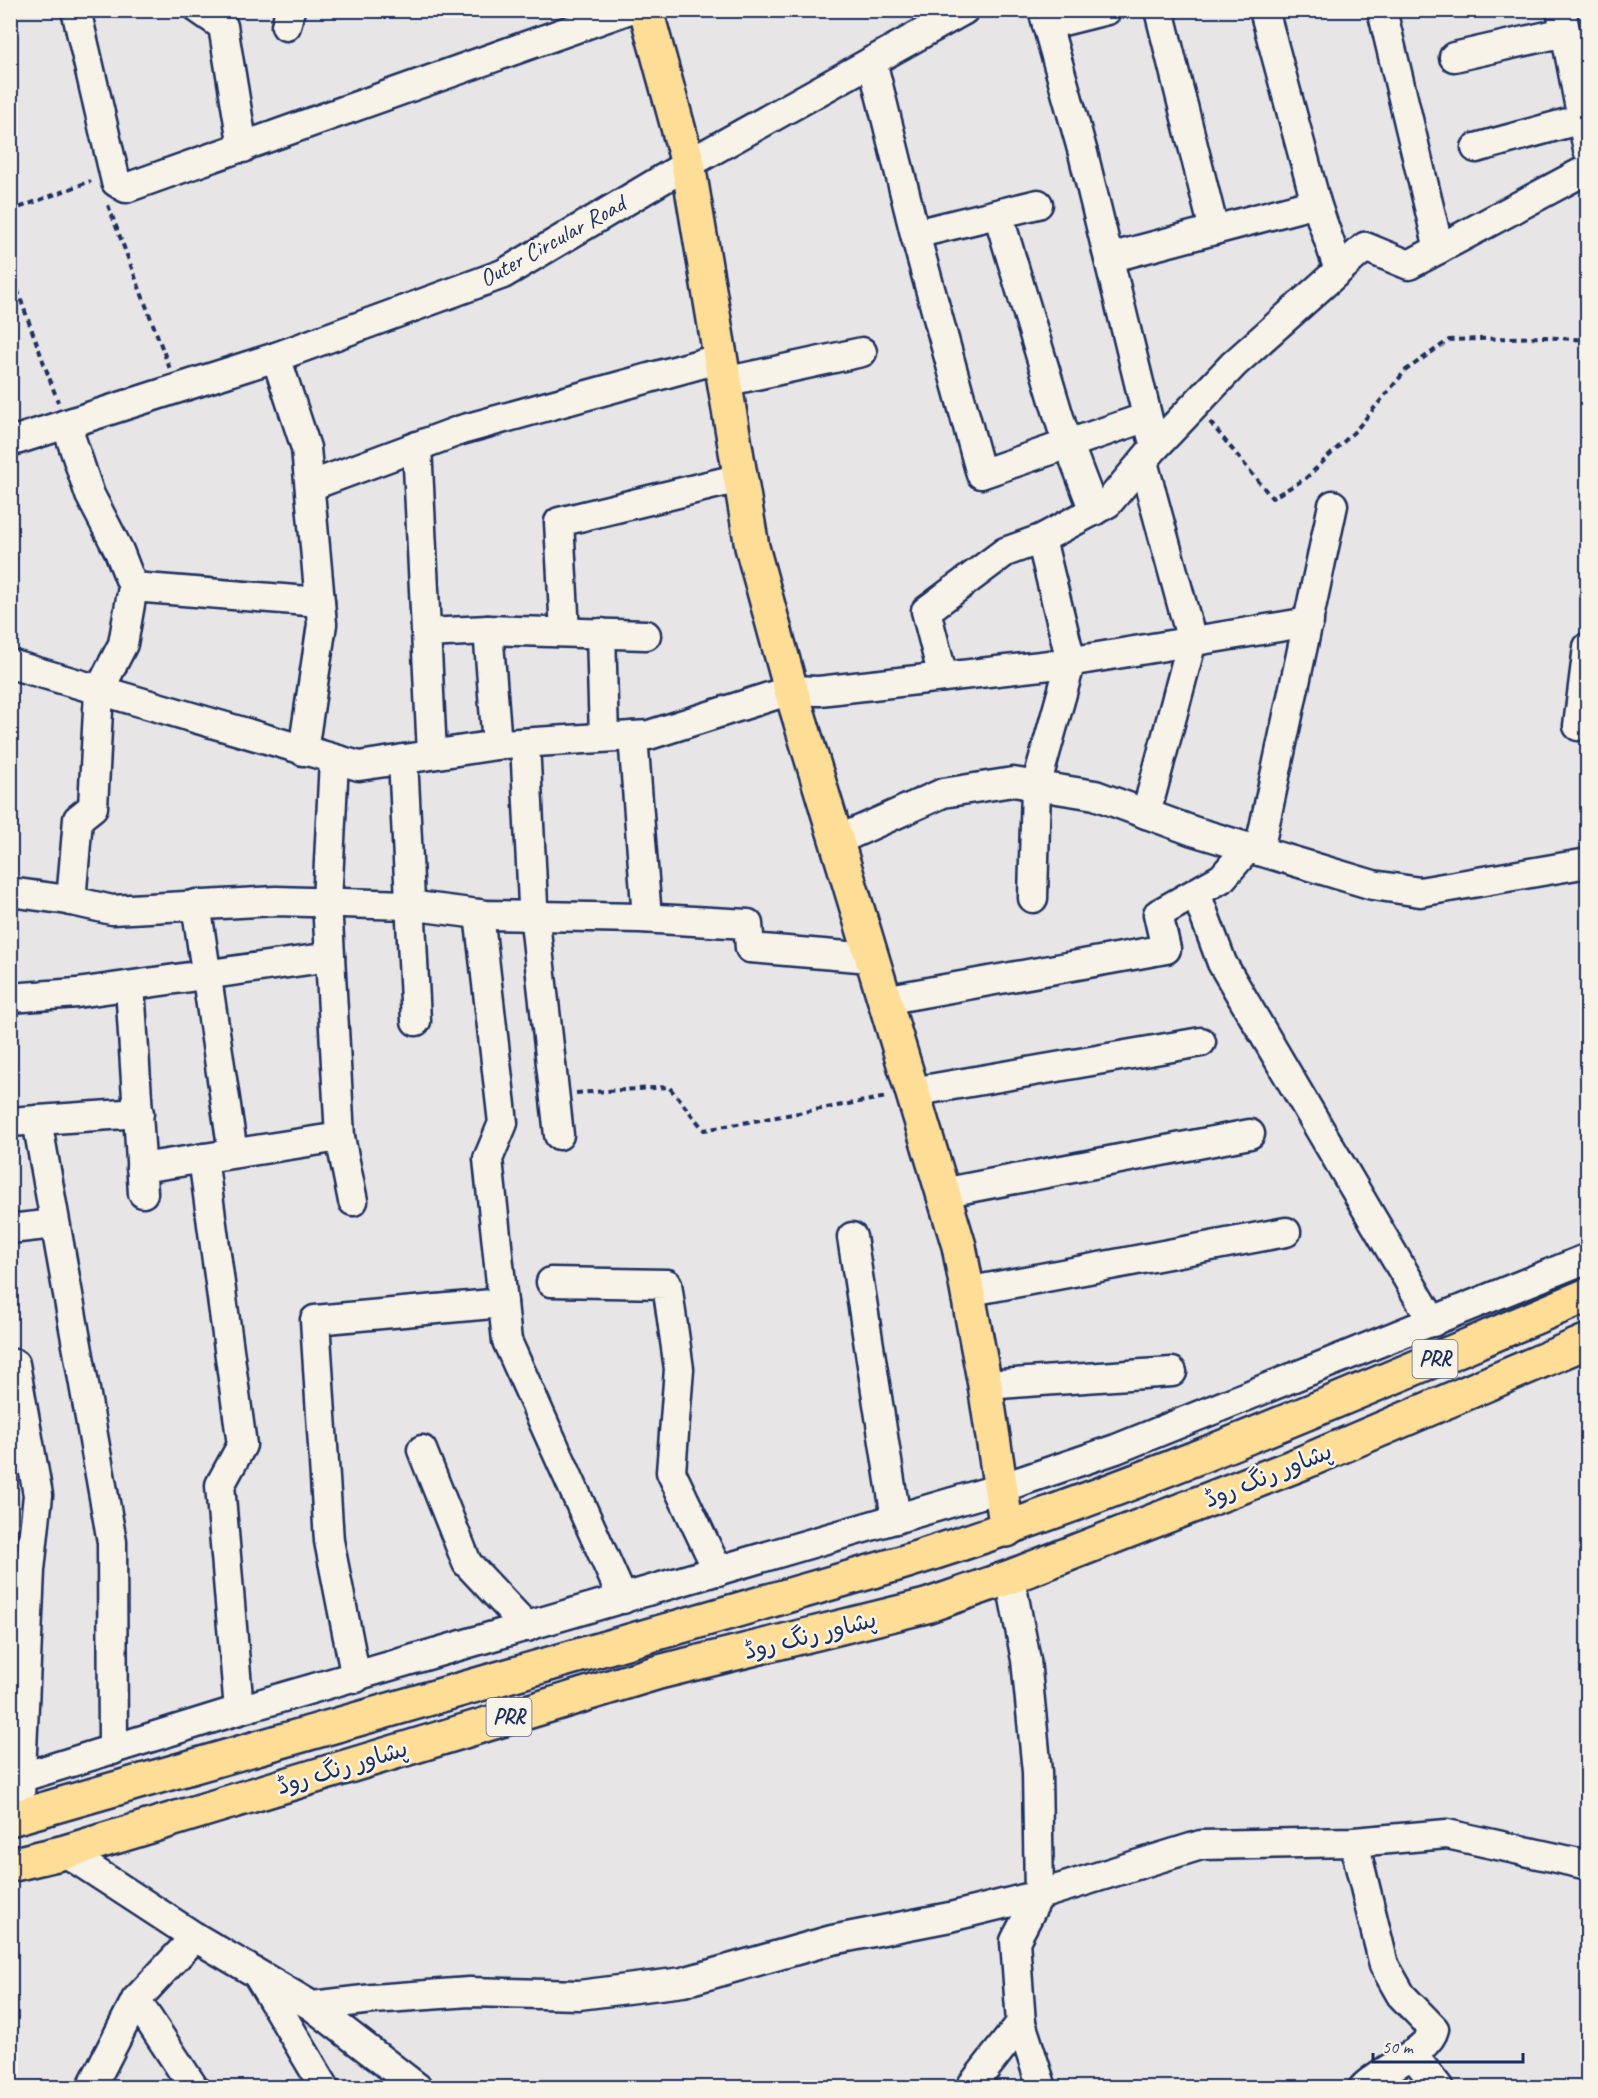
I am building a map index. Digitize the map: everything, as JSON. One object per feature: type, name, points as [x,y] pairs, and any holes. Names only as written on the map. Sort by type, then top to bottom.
[{"type":"main road","points":[[646,10],[687,164],[752,546],[791,690],[959,1246],[985,1385],[1007,1530]]},
{"type":"main road","name":"پشاور رنگ روڈ","points":[[15,1817],[901,1563],[1007,1530],[1131,1484],[1587,1295]]},
{"type":"main road","name":"پشاور رنگ روڈ","points":[[10,1864],[65,1852],[648,1676],[926,1606],[1010,1577],[1302,1463],[1587,1341]]},
{"type":"street","points":[[76,10],[116,182],[126,188],[627,10]]},
{"type":"street","points":[[200,10],[223,26],[243,148]]},
{"type":"street","name":"Outer Circular Road","points":[[10,442],[276,357],[503,274],[687,164],[964,10]]},
{"type":"street","points":[[1107,10],[1045,18],[1109,258],[1147,417],[1149,455],[1192,641],[1146,814]]},
{"type":"street","points":[[1159,10],[1214,230]]},
{"type":"street","points":[[1264,10],[1316,202],[1339,270]]},
{"type":"street","points":[[1382,10],[1438,249]]},
{"type":"street","points":[[1454,57],[1563,21],[1587,150]]},
{"type":"street","points":[[872,62],[915,234],[981,474],[1147,417]]},
{"type":"street","points":[[1476,148],[1582,119]]},
{"type":"street","points":[[943,677],[926,611],[1005,552],[1041,539],[1108,503],[1149,455],[1234,364],[1365,247],[1409,265],[1587,169]]},
{"type":"street","points":[[1109,258],[1316,202]]},
{"type":"street","points":[[915,234],[1038,204]]},
{"type":"street","points":[[998,214],[1068,444],[1094,511]]},
{"type":"street","points":[[309,486],[460,430],[721,370],[862,352]]},
{"type":"street","points":[[276,357],[306,448],[322,624],[303,752]]},
{"type":"street","points":[[66,424],[90,495],[119,550],[133,587],[123,644],[99,691],[93,807],[78,819],[71,901]]},
{"type":"street","points":[[417,446],[432,754]]},
{"type":"street","points":[[565,632],[559,522],[740,478]]},
{"type":"street","points":[[884,1000],[1166,949],[1158,914],[1222,878],[1254,849],[1309,622],[1334,505]]},
{"type":"street","points":[[1033,898],[1036,786],[1071,661],[1041,539]]},
{"type":"street","points":[[133,587],[320,602]]},
{"type":"street","points":[[10,664],[303,752],[358,766],[497,745],[649,735],[791,690],[819,691],[1071,661],[1309,622]]},
{"type":"street","points":[[426,633],[488,630],[646,635]]},
{"type":"street","points":[[488,630],[497,745]]},
{"type":"street","points":[[601,633],[604,738]]},
{"type":"street","points":[[1578,726],[1587,647]]},
{"type":"street","points":[[633,736],[647,918]]},
{"type":"street","points":[[525,743],[535,916],[559,1135]]},
{"type":"street","points":[[403,759],[408,906],[416,1021]]},
{"type":"street","points":[[334,760],[327,903],[340,1137],[353,1201]]},
{"type":"street","points":[[836,841],[943,793],[1013,782],[1095,795],[1146,814],[1372,885],[1420,891],[1587,863]]},
{"type":"street","points":[[10,892],[112,910],[276,901],[408,906],[478,914],[647,918],[748,924],[750,948],[871,958]]},
{"type":"street","points":[[1196,892],[1221,963],[1433,1322]]},
{"type":"street","points":[[196,904],[233,1153]]},
{"type":"street","points":[[478,914],[503,1123],[488,1159],[507,1341],[623,1599]]},
{"type":"street","points":[[10,999],[208,976],[330,957]]},
{"type":"street","points":[[130,986],[142,1180],[202,1158],[340,1137]]},
{"type":"street","points":[[912,1092],[1201,1042]]},
{"type":"street","points":[[113,1750],[112,1542],[55,1224],[24,1121],[139,1113]]},
{"type":"street","points":[[942,1193],[1250,1134]]},
{"type":"street","points":[[202,1158],[242,1445],[220,1485],[239,1710]]},
{"type":"street","points":[[10,1229],[55,1224]]},
{"type":"street","points":[[966,1292],[1286,1232]]},
{"type":"street","points":[[852,1237],[896,1519]]},
{"type":"street","points":[[15,1779],[239,1710],[356,1678],[1001,1488],[1116,1449],[1587,1258]]},
{"type":"street","points":[[551,1282],[667,1284],[679,1369],[671,1472],[718,1571]]},
{"type":"street","points":[[356,1678],[329,1541],[315,1320],[503,1303]]},
{"type":"street","points":[[10,1364],[15,1364],[38,1495],[15,1779],[15,1817]]},
{"type":"street","points":[[985,1385],[1172,1372]]},
{"type":"street","points":[[422,1450],[467,1563],[526,1627]]},
{"type":"street","points":[[1010,1577],[1026,1660],[1037,1772],[1039,1895],[1015,1941],[1022,2023],[1042,2088]]},
{"type":"street","points":[[10,1605],[27,1629]]},
{"type":"street","points":[[312,2006],[469,1992],[579,1995],[683,1982],[832,1940],[951,1917],[1039,1895],[1201,1845],[1354,1842],[1447,1834],[1587,1865]]},
{"type":"street","points":[[1354,1842],[1384,1965],[1401,1995],[1434,2029],[1433,2034],[1412,2054],[1363,2088]]},
{"type":"street","points":[[65,1852],[195,1937],[312,2006],[418,2088]]},
{"type":"street","points":[[91,2088],[136,2000],[195,1937]]},
{"type":"street","points":[[257,1972],[325,2088]]},
{"type":"street","points":[[136,2000],[194,2088]]},
{"type":"street","points":[[970,2088],[1022,2023]]},
{"type":"street","points":[[1412,2054],[1439,2088]]},
{"type":"path","points":[[10,211],[99,177]]},
{"type":"path","points":[[106,198],[177,388]]},
{"type":"path","points":[[11,270],[66,424]]},
{"type":"path","points":[[1196,404],[1272,498],[1305,479],[1356,430],[1406,370],[1449,340],[1543,337],[1587,340]]},
{"type":"path","points":[[555,1094],[669,1087],[704,1130],[912,1092]]},
{"type":"waterway","points":[[1587,10],[1588,14]]}]
